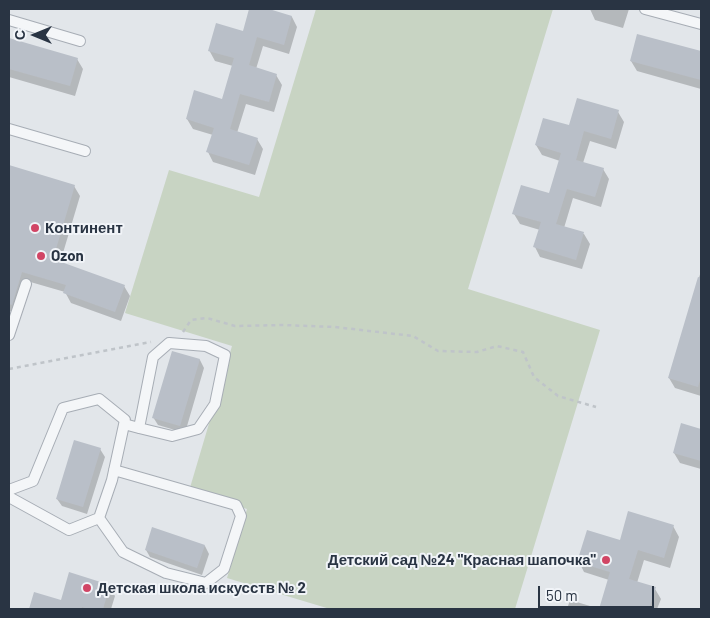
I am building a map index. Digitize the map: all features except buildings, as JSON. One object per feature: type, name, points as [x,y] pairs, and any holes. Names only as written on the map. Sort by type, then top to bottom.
[{"type":"lane","points":[[645,9],[701,24]]},
{"type":"lane","points":[[9,20],[80,41]]},
{"type":"lane","points":[[9,129],[85,151]]},
{"type":"lane","points":[[9,335],[11,321],[26,284]]},
{"type":"lane","points":[[124,424],[139,428],[172,436],[198,429],[214,404],[225,355],[206,346],[169,342],[153,357],[139,428]]},
{"type":"lane","points":[[9,490],[33,481],[63,408],[99,399],[124,420],[112,480],[99,518],[69,530],[9,497]]},
{"type":"lane","points":[[99,518],[123,552],[166,573],[206,583],[224,569],[241,516],[236,505],[114,470]]},
{"type":"path","points":[[182,332],[191,320],[207,318],[235,326],[335,327],[413,336],[438,351],[476,352],[497,346],[523,352],[534,377],[558,396],[596,407]]},
{"type":"path","points":[[9,369],[153,342]]},
{"type":"green space","points":[[316,9],[553,9],[468,289],[600,330],[515,609],[330,609],[227,578],[247,509],[189,491],[232,346],[125,313],[169,170],[259,197]]},
{"type":"place","name":"Континент","points":[[35,228]]},
{"type":"place","name":"Ozon","points":[[41,256]]},
{"type":"place","name":"Детский сад №24 \"Красная шапочка\"","points":[[606,560]]},
{"type":"place","name":"Детская школа искусств № 2","points":[[87,588]]}]
